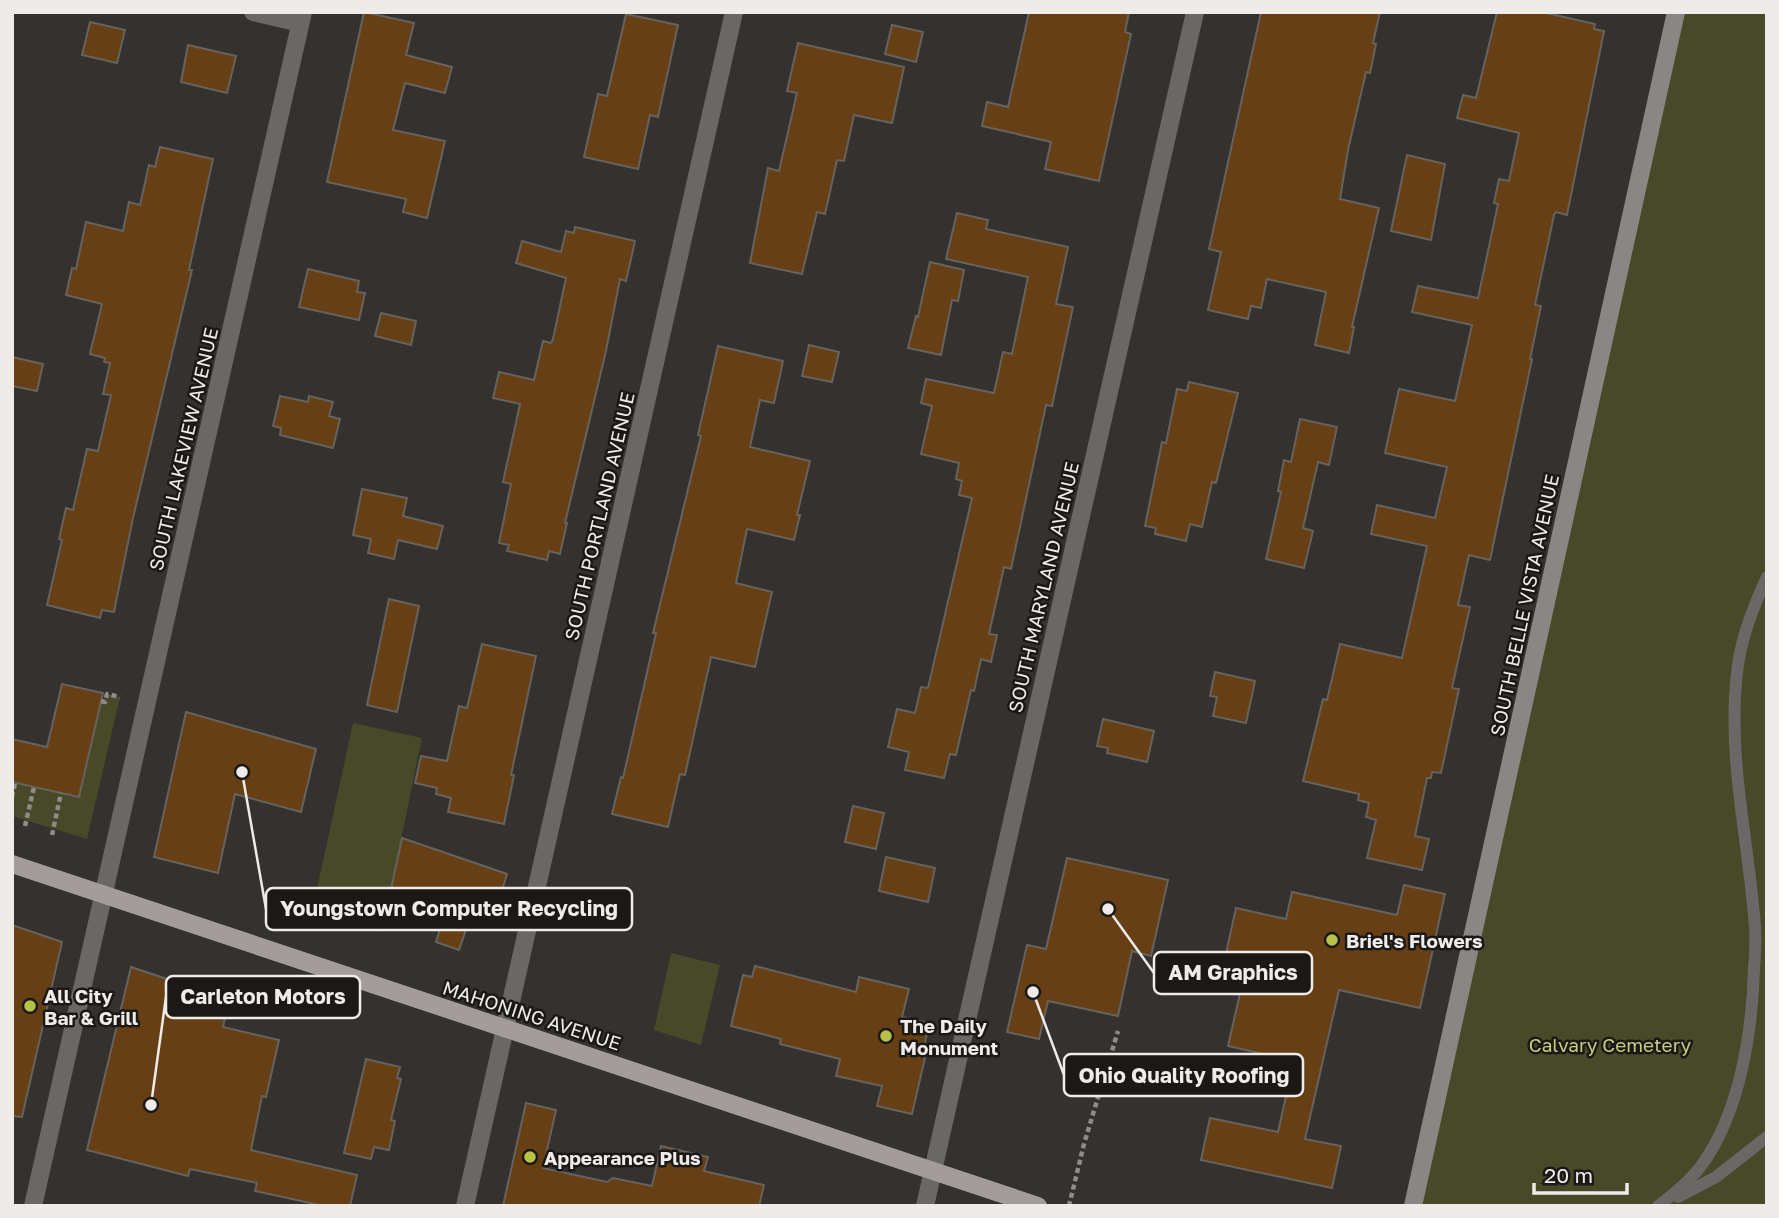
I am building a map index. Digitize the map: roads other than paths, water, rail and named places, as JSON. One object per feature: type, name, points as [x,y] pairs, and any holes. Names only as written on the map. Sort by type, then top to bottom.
[{"type":"main road","name":"MAHONING AVENUE","points":[[12,864],[1038,1206]]},
{"type":"street","points":[[253,12],[302,18]]},
{"type":"street","name":"SOUTH PORTLAND AVENUE","points":[[464,1206],[734,12]]},
{"type":"street","name":"SOUTH MARYLAND AVENUE","points":[[925,1206],[1195,12]]},
{"type":"street","name":"SOUTH BELLE VISTA AVENUE","points":[[1413,1206],[1676,12]]},
{"type":"street","name":"SOUTH LAKEVIEW AVENUE","points":[[33,1206],[302,18]]},
{"type":"lane","points":[[1660,1206],[1681,1189],[1702,1166],[1720,1133],[1735,1094],[1747,1047],[1753,1007],[1756,929],[1738,771],[1737,673],[1743,639],[1767,577]]},
{"type":"lane","points":[[1660,1206],[1716,1177],[1767,1137]]},
{"type":"place","name":"Youngstown Computer Recycling","points":[[242,772]]},
{"type":"place","name":"AM Graphics","points":[[1108,909]]},
{"type":"place","name":"Briel's Flowers","points":[[1332,940]]},
{"type":"place","name":"Ohio Quality Roofing","points":[[1033,992]]},
{"type":"place","name":"All City Bar & Grill","points":[[30,1006]]},
{"type":"place","name":"The Daily Monument","points":[[886,1036]]},
{"type":"place","name":"Carleton Motors","points":[[151,1105]]},
{"type":"place","name":"Appearance Plus","points":[[530,1157]]},
{"type":"park label","name":"Calvary Cemetery","points":[[1610,1044]]}]
